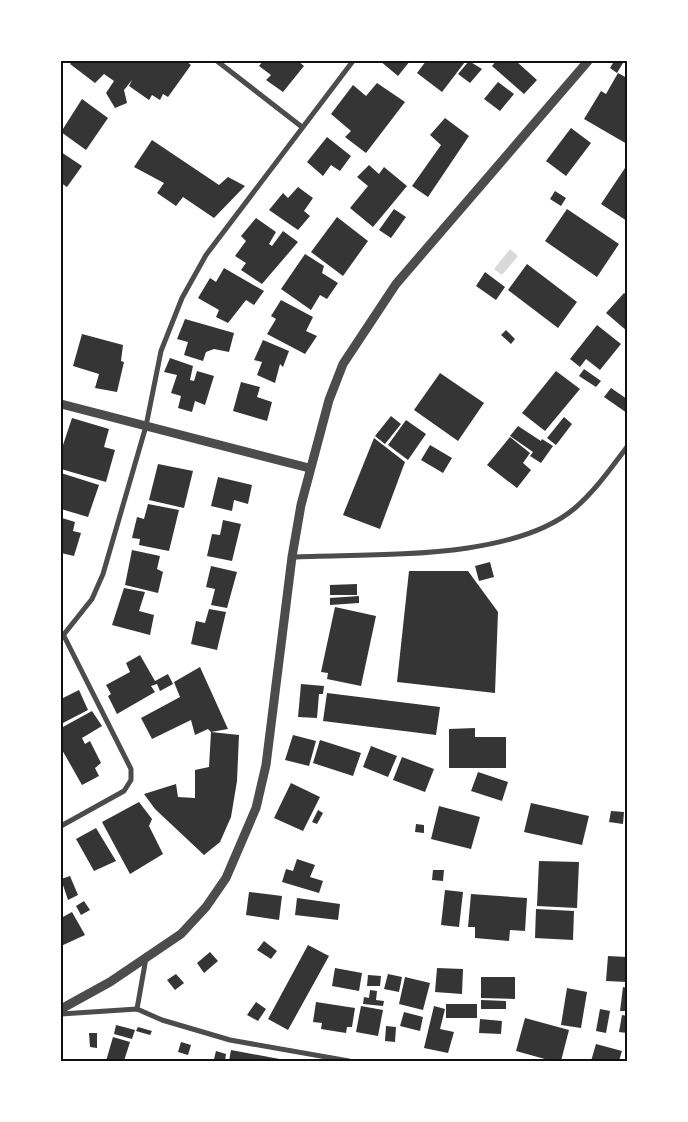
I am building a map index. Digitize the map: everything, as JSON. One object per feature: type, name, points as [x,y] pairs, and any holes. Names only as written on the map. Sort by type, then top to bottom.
[{"type":"street","points":[[218,61],[302,127]]},
{"type":"street","points":[[61,826],[124,791],[131,780],[131,769],[63,637],[92,599],[103,574],[146,426],[161,351],[182,298],[206,255],[353,61]]},
{"type":"street","points":[[61,1008],[110,982],[182,934],[206,907],[226,878],[256,808],[266,765],[292,558],[309,468],[329,400],[343,364],[396,284],[588,61]]},
{"type":"street","points":[[61,404],[309,468]]},
{"type":"street","points":[[292,558],[425,552],[476,545],[524,535],[550,525],[575,508],[598,484],[627,447]]},
{"type":"street","points":[[137,1009],[147,957]]},
{"type":"street","points":[[61,1014],[137,1009],[171,1023],[230,1040],[349,1061]]},
{"type":"shaded area","points":[[510,249],[518,256],[502,275],[494,269]]},
{"type":"building","points":[[72,61],[186,61],[191,65],[168,97],[163,94],[160,100],[152,95],[149,100],[129,86],[132,80],[124,90],[127,103],[115,108],[106,93],[114,81],[104,74],[95,83],[70,64]]},
{"type":"building","points":[[263,61],[298,61],[304,66],[283,92],[266,80],[271,75],[259,66]]},
{"type":"building","points":[[380,61],[410,61],[398,76]]},
{"type":"building","points":[[426,61],[465,62],[442,92],[417,73]]},
{"type":"building","points":[[469,61],[482,69],[470,83],[458,74]]},
{"type":"building","points":[[496,61],[516,61],[537,80],[524,94],[492,66]]},
{"type":"building","points":[[614,61],[623,63],[617,73],[610,68]]},
{"type":"building","points":[[618,73],[627,78],[627,144],[584,119],[601,91],[606,94]]},
{"type":"building","points":[[498,82],[514,94],[500,111],[484,99]]},
{"type":"building","points":[[377,83],[405,102],[366,153],[345,137],[351,131],[331,114],[353,85],[366,96]]},
{"type":"building","points":[[82,99],[108,118],[86,150],[61,132]]},
{"type":"building","points":[[445,118],[469,136],[428,197],[412,186],[441,145],[430,135]]},
{"type":"building","points":[[571,128],[591,143],[566,176],[546,161]]},
{"type":"building","points":[[327,137],[351,156],[340,171],[331,165],[323,176],[307,162]]},
{"type":"building","points":[[152,140],[219,185],[228,177],[245,186],[214,218],[183,197],[176,206],[157,193],[164,183],[134,167]]},
{"type":"building","points":[[61,152],[82,166],[67,187],[61,183]]},
{"type":"building","points":[[369,165],[379,174],[384,167],[407,186],[373,227],[350,208],[368,186],[357,177]]},
{"type":"building","points":[[627,165],[627,221],[601,204]]},
{"type":"building","points":[[298,187],[313,198],[304,211],[310,216],[298,230],[269,210],[283,193],[288,198]]},
{"type":"building","points":[[555,191],[566,198],[561,206],[550,199]]},
{"type":"building","points":[[394,209],[406,217],[391,238],[379,230]]},
{"type":"building","points":[[567,209],[619,244],[597,277],[545,241]]},
{"type":"building","points":[[337,217],[368,241],[343,276],[311,252]]},
{"type":"building","points":[[256,218],[276,232],[269,244],[272,246],[283,231],[298,242],[262,284],[241,270],[246,263],[235,256],[246,241],[241,236]]},
{"type":"building","points":[[305,254],[324,266],[322,273],[338,283],[327,299],[320,295],[311,310],[281,289]]},
{"type":"building","points":[[527,264],[577,302],[558,328],[508,290]]},
{"type":"building","points":[[224,268],[264,291],[254,305],[246,300],[228,323],[216,317],[219,310],[198,298],[210,278],[216,282]]},
{"type":"building","points":[[485,272],[505,287],[496,300],[476,286]]},
{"type":"building","points":[[624,293],[627,295],[627,331],[606,313]]},
{"type":"building","points":[[281,300],[313,317],[306,331],[317,336],[305,354],[267,334],[276,319],[271,316]]},
{"type":"building","points":[[185,319],[234,333],[229,352],[214,349],[206,352],[203,361],[184,355],[188,342],[177,339]]},
{"type":"building","points":[[597,325],[621,344],[600,370],[586,359],[580,367],[570,359]]},
{"type":"building","points":[[506,330],[515,339],[511,344],[501,335]]},
{"type":"building","points":[[82,334],[123,345],[121,361],[124,362],[117,392],[95,388],[99,374],[73,366]]},
{"type":"building","points":[[263,340],[289,351],[283,367],[280,364],[275,383],[257,375],[262,362],[254,360]]},
{"type":"building","points":[[170,358],[193,366],[190,380],[194,381],[197,371],[214,376],[205,405],[195,401],[192,412],[178,408],[181,396],[171,393],[177,375],[164,372]]},
{"type":"building","points":[[584,369],[601,381],[596,387],[579,376]]},
{"type":"building","points":[[556,371],[580,389],[545,431],[522,413]]},
{"type":"building","points":[[440,373],[484,403],[458,441],[414,410]]},
{"type":"building","points":[[241,382],[260,387],[257,397],[272,402],[267,421],[233,411]]},
{"type":"building","points":[[611,388],[627,399],[627,413],[604,397]]},
{"type":"building","points":[[391,416],[401,424],[385,444],[375,436]]},
{"type":"building","points":[[564,417],[572,424],[556,445],[547,438]]},
{"type":"building","points":[[72,418],[109,429],[104,447],[115,450],[106,482],[61,469],[61,451]]},
{"type":"building","points":[[406,420],[426,434],[408,460],[388,445]]},
{"type":"building","points":[[518,426],[541,441],[542,439],[553,446],[541,463],[530,456],[533,452],[510,436]]},
{"type":"building","points":[[510,437],[530,453],[523,463],[531,470],[517,488],[487,465]]},
{"type":"building","points":[[374,438],[405,462],[380,529],[343,515]]},
{"type":"building","points":[[430,445],[452,458],[443,473],[421,460]]},
{"type":"building","points":[[158,464],[193,471],[184,508],[149,500]]},
{"type":"building","points":[[61,473],[99,485],[88,517],[61,509]]},
{"type":"building","points":[[218,477],[252,485],[248,504],[234,500],[232,511],[211,506]]},
{"type":"building","points":[[148,504],[179,510],[169,551],[139,545],[140,539],[132,538],[137,517],[144,519]]},
{"type":"building","points":[[62,518],[75,522],[73,531],[81,533],[74,556],[61,553]]},
{"type":"building","points":[[223,520],[241,524],[232,561],[207,556],[212,534],[220,535]]},
{"type":"building","points":[[132,550],[160,556],[157,569],[163,572],[158,593],[125,585]]},
{"type":"building","points":[[490,562],[494,577],[479,581],[475,566]]},
{"type":"building","points":[[211,566],[237,572],[227,608],[211,605],[215,589],[206,587]]},
{"type":"building","points":[[409,571],[468,571],[498,612],[495,693],[397,682]]},
{"type":"building","points":[[357,584],[357,595],[330,595],[330,585]]},
{"type":"building","points":[[124,588],[145,592],[139,611],[154,615],[150,635],[112,625]]},
{"type":"building","points":[[359,596],[359,603],[330,605],[330,598]]},
{"type":"building","points":[[335,607],[376,616],[361,686],[327,679],[328,673],[321,672]]},
{"type":"building","points":[[209,609],[226,612],[217,650],[191,644],[196,621],[205,623]]},
{"type":"building","points":[[140,655],[155,681],[168,674],[173,684],[160,691],[157,684],[151,686],[155,692],[117,714],[108,696],[111,694],[106,685],[130,672],[126,663]]},
{"type":"building","points":[[200,667],[228,729],[211,732],[208,729],[195,735],[191,720],[152,739],[141,718],[180,697],[174,682]]},
{"type":"building","points":[[301,684],[324,686],[323,694],[319,694],[317,718],[298,717]]},
{"type":"building","points":[[79,690],[88,710],[61,724],[61,699]]},
{"type":"building","points":[[327,693],[440,707],[436,735],[323,721]]},
{"type":"building","points":[[92,711],[102,726],[82,738],[85,744],[90,741],[101,763],[95,768],[99,776],[82,785],[61,748],[61,728]]},
{"type":"building","points":[[475,728],[475,737],[506,737],[506,768],[449,768],[449,729]]},
{"type":"building","points":[[211,732],[239,735],[237,781],[231,817],[220,842],[204,855],[155,809],[144,794],[176,784],[178,797],[195,798],[195,770],[209,767]]},
{"type":"building","points":[[293,735],[316,741],[309,766],[285,760]]},
{"type":"building","points":[[320,740],[361,753],[353,776],[313,763]]},
{"type":"building","points":[[371,746],[397,756],[388,777],[363,767]]},
{"type":"building","points":[[402,757],[434,769],[425,792],[393,780]]},
{"type":"building","points":[[478,772],[508,782],[502,801],[471,791]]},
{"type":"building","points":[[291,783],[320,797],[303,831],[274,818]]},
{"type":"building","points":[[139,802],[152,819],[149,826],[163,854],[130,874],[102,822]]},
{"type":"building","points":[[531,803],[589,816],[582,845],[524,832]]},
{"type":"building","points":[[439,806],[480,817],[471,849],[431,839]]},
{"type":"building","points":[[318,810],[323,813],[317,824],[312,822]]},
{"type":"building","points":[[611,811],[624,812],[623,824],[609,822]]},
{"type":"building","points":[[416,824],[424,825],[424,833],[415,832]]},
{"type":"building","points":[[96,828],[116,861],[94,871],[76,839]]},
{"type":"building","points":[[297,859],[315,865],[310,877],[323,881],[319,893],[282,882],[286,869],[293,871]]},
{"type":"building","points":[[539,861],[579,862],[577,908],[537,906]]},
{"type":"building","points":[[433,870],[444,870],[443,881],[432,880]]},
{"type":"building","points":[[70,876],[78,895],[68,900],[61,879]]},
{"type":"building","points":[[445,890],[463,892],[459,927],[441,925]]},
{"type":"building","points":[[249,892],[282,896],[279,920],[246,915]]},
{"type":"building","points":[[471,894],[527,898],[525,931],[510,930],[509,941],[475,938],[475,927],[468,927]]},
{"type":"building","points":[[297,898],[340,904],[338,920],[295,915]]},
{"type":"building","points":[[84,901],[90,910],[81,915],[76,906]]},
{"type":"building","points":[[536,909],[574,911],[573,940],[535,938]]},
{"type":"building","points":[[72,912],[85,935],[61,946],[61,918]]},
{"type":"building","points":[[264,941],[277,951],[271,959],[257,950]]},
{"type":"building","points":[[308,945],[329,956],[288,1030],[268,1019]]},
{"type":"building","points":[[210,952],[218,961],[204,973],[197,963]]},
{"type":"building","points":[[608,956],[627,957],[627,982],[606,981]]},
{"type":"building","points":[[335,968],[362,973],[359,991],[332,986]]},
{"type":"building","points":[[437,968],[463,969],[462,994],[435,992]]},
{"type":"building","points":[[176,974],[184,983],[175,990],[167,980]]},
{"type":"building","points":[[388,974],[402,977],[399,992],[384,989]]},
{"type":"building","points":[[368,975],[381,976],[380,986],[367,986]]},
{"type":"building","points":[[405,977],[430,983],[423,1010],[399,1004]]},
{"type":"building","points":[[481,977],[515,977],[515,999],[481,998]]},
{"type":"building","points":[[623,987],[627,988],[627,1011],[620,1011]]},
{"type":"building","points":[[567,988],[587,992],[581,1028],[561,1025]]},
{"type":"building","points":[[370,990],[377,991],[376,1000],[384,1001],[383,1006],[363,1004],[364,997],[369,998]]},
{"type":"building","points":[[481,1000],[506,1001],[506,1009],[481,1009]]},
{"type":"building","points":[[256,1002],[266,1009],[258,1021],[247,1015]]},
{"type":"building","points":[[316,1002],[355,1008],[352,1027],[347,1027],[346,1033],[321,1029],[322,1023],[313,1022]]},
{"type":"building","points":[[446,1004],[477,1004],[477,1018],[446,1018]]},
{"type":"building","points":[[361,1006],[383,1010],[378,1036],[356,1032]]},
{"type":"building","points":[[434,1006],[445,1009],[440,1029],[454,1032],[448,1053],[424,1048]]},
{"type":"building","points":[[600,1009],[610,1011],[606,1033],[596,1031]]},
{"type":"building","points":[[404,1012],[423,1017],[420,1031],[400,1026]]},
{"type":"building","points":[[622,1015],[627,1016],[627,1033],[619,1032]]},
{"type":"building","points":[[525,1018],[569,1030],[561,1061],[552,1061],[516,1051]]},
{"type":"building","points":[[480,1019],[502,1021],[501,1034],[479,1033]]},
{"type":"building","points":[[116,1025],[135,1030],[132,1039],[114,1034]]},
{"type":"building","points":[[386,1026],[396,1027],[395,1042],[385,1041]]},
{"type":"building","points":[[138,1027],[152,1031],[150,1035],[136,1031]]},
{"type":"building","points":[[89,1033],[97,1033],[97,1048],[90,1047]]},
{"type":"building","points":[[113,1037],[130,1042],[124,1061],[106,1061]]},
{"type":"building","points":[[181,1042],[191,1045],[188,1055],[178,1052]]},
{"type":"building","points":[[596,1044],[622,1051],[619,1061],[591,1061]]},
{"type":"building","points":[[231,1050],[285,1060],[285,1061],[229,1061]]},
{"type":"building","points":[[216,1051],[226,1054],[225,1061],[214,1059]]}]
